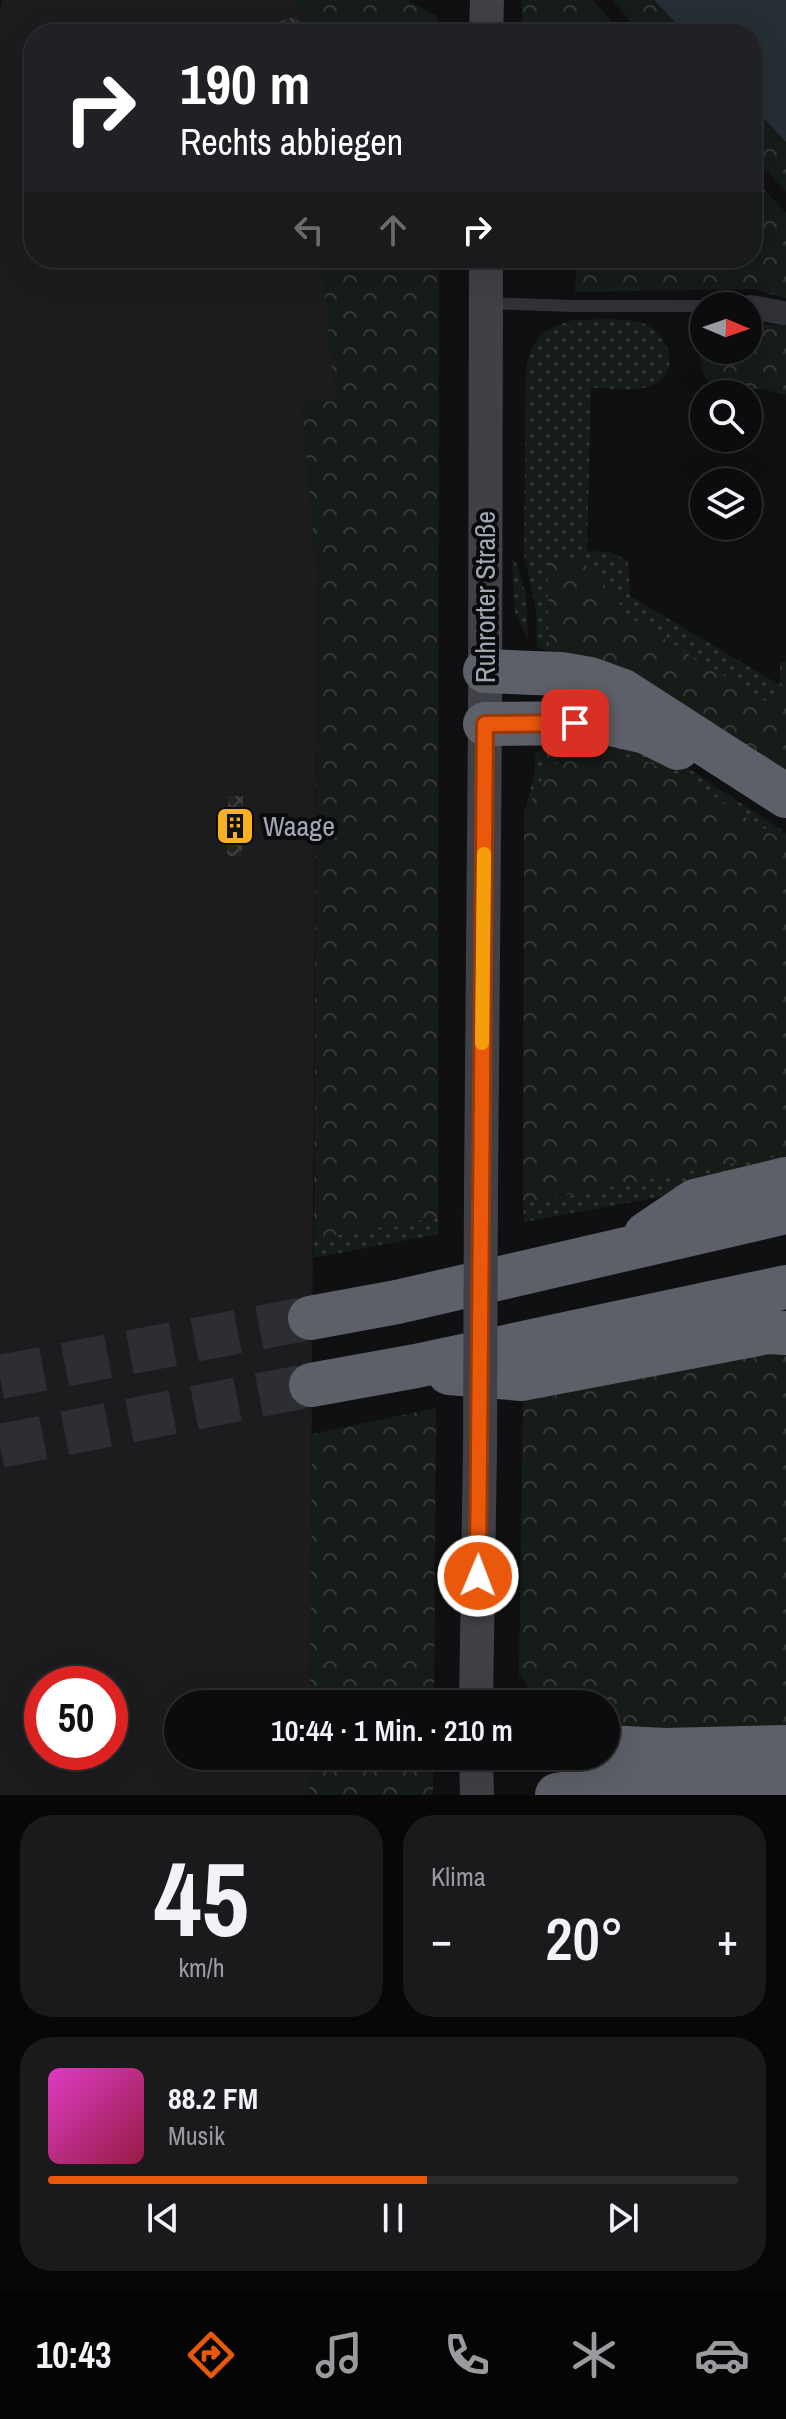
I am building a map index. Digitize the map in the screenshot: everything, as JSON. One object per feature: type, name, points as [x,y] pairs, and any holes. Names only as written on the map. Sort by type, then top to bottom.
[{"type":"highway","points":[[485,671],[561,674],[590,679],[623,691],[786,796]]},
{"type":"highway","points":[[485,724],[607,723],[646,732],[685,752],[786,819]]},
{"type":"highway","points":[[628,1247],[695,1201],[786,1179]]},
{"type":"highway","points":[[310,1318],[397,1302],[786,1212]]},
{"type":"highway","points":[[311,1385],[416,1366],[786,1287]]},
{"type":"highway","points":[[416,1366],[441,1372],[522,1379],[768,1332],[786,1333]]},
{"type":"highway","points":[[620,1748],[665,1750],[786,1747]]},
{"type":"highway","points":[[557,1795],[597,1787],[649,1784],[786,1782]]},
{"type":"main road","points":[[486,24],[487,0]]},
{"type":"main road","name":"Ruhrorter Straße","points":[[476,1690],[486,268]]},
{"type":"main road","points":[[476,1770],[477,1795]]},
{"type":"street","points":[[762,309],[783,313]]},
{"type":"lane","points":[[486,302],[690,306]]},
{"type":"shaded area","points":[[2,0],[295,0],[302,24],[24,24],[24,268],[322,268],[336,400],[302,403],[317,578],[310,1690],[164,1690],[164,1770],[310,1770],[309,1795],[0,1795]]},
{"type":"shaded area","points":[[654,0],[786,0],[786,142],[762,117],[762,24],[677,24]]},
{"type":"green space","points":[[295,0],[408,0],[437,16],[438,24],[302,24]]},
{"type":"green space","points":[[521,0],[593,0],[613,24],[522,24]]},
{"type":"green space","points":[[612,0],[654,0],[677,24],[632,24]]},
{"type":"green space","points":[[762,117],[786,142],[786,192],[762,166]]},
{"type":"green space","points":[[762,187],[786,213],[786,298],[753,289],[575,292],[576,268],[762,268]]},
{"type":"green space","points":[[322,268],[439,268],[438,1217],[314,1239],[317,578],[302,403],[335,400]]},
{"type":"green space","points":[[617,319],[642,323],[659,334],[670,362],[668,371],[653,385],[631,389],[591,388],[587,551],[611,552],[628,561],[630,596],[780,685],[780,661],[786,662],[786,693],[771,705],[629,617],[602,581],[548,564],[549,651],[537,647],[536,609],[524,554],[526,367],[542,335],[573,320]]},
{"type":"green space","points":[[762,325],[786,325],[786,395],[762,390],[762,380],[708,380],[701,364],[762,364]]},
{"type":"green space","points":[[515,559],[526,595],[528,640],[515,612],[512,561]]},
{"type":"green space","points":[[556,559],[584,563],[629,617],[770,704],[786,693],[786,780],[562,653],[549,651],[548,564]]},
{"type":"green space","points":[[575,739],[644,748],[680,763],[786,833],[786,843],[689,780],[547,771],[524,815],[535,771],[534,754],[554,742]]},
{"type":"green space","points":[[600,751],[643,760],[689,780],[786,843],[786,1153],[523,1203],[524,815],[546,771],[566,756]]},
{"type":"green space","points":[[786,1153],[786,1170],[693,1191],[524,1222],[523,1203]]},
{"type":"green space","points":[[438,1217],[438,1234],[314,1258],[314,1239]]},
{"type":"green space","points":[[786,1351],[786,1731],[620,1731],[620,1690],[530,1690],[519,1675],[523,1392]]},
{"type":"green space","points":[[436,1408],[434,1690],[310,1690],[312,1434]]},
{"type":"green space","points":[[310,1770],[433,1770],[433,1795],[309,1795]]},
{"type":"building","points":[[297,16],[300,24],[278,24]]},
{"type":"building","name":"Waage","points":[[228,796],[243,796],[242,856],[227,856]]},
{"type":"tunnel","points":[[0,1377],[310,1318]]},
{"type":"tunnel","points":[[0,1446],[311,1385]]},
{"type":"slow traffic","points":[[482,1043],[484,854]]},
{"type":"place","name":"Waage","points":[[235,826]]},
{"type":"route","points":[[478,1576],[485,724],[575,723]]}]
